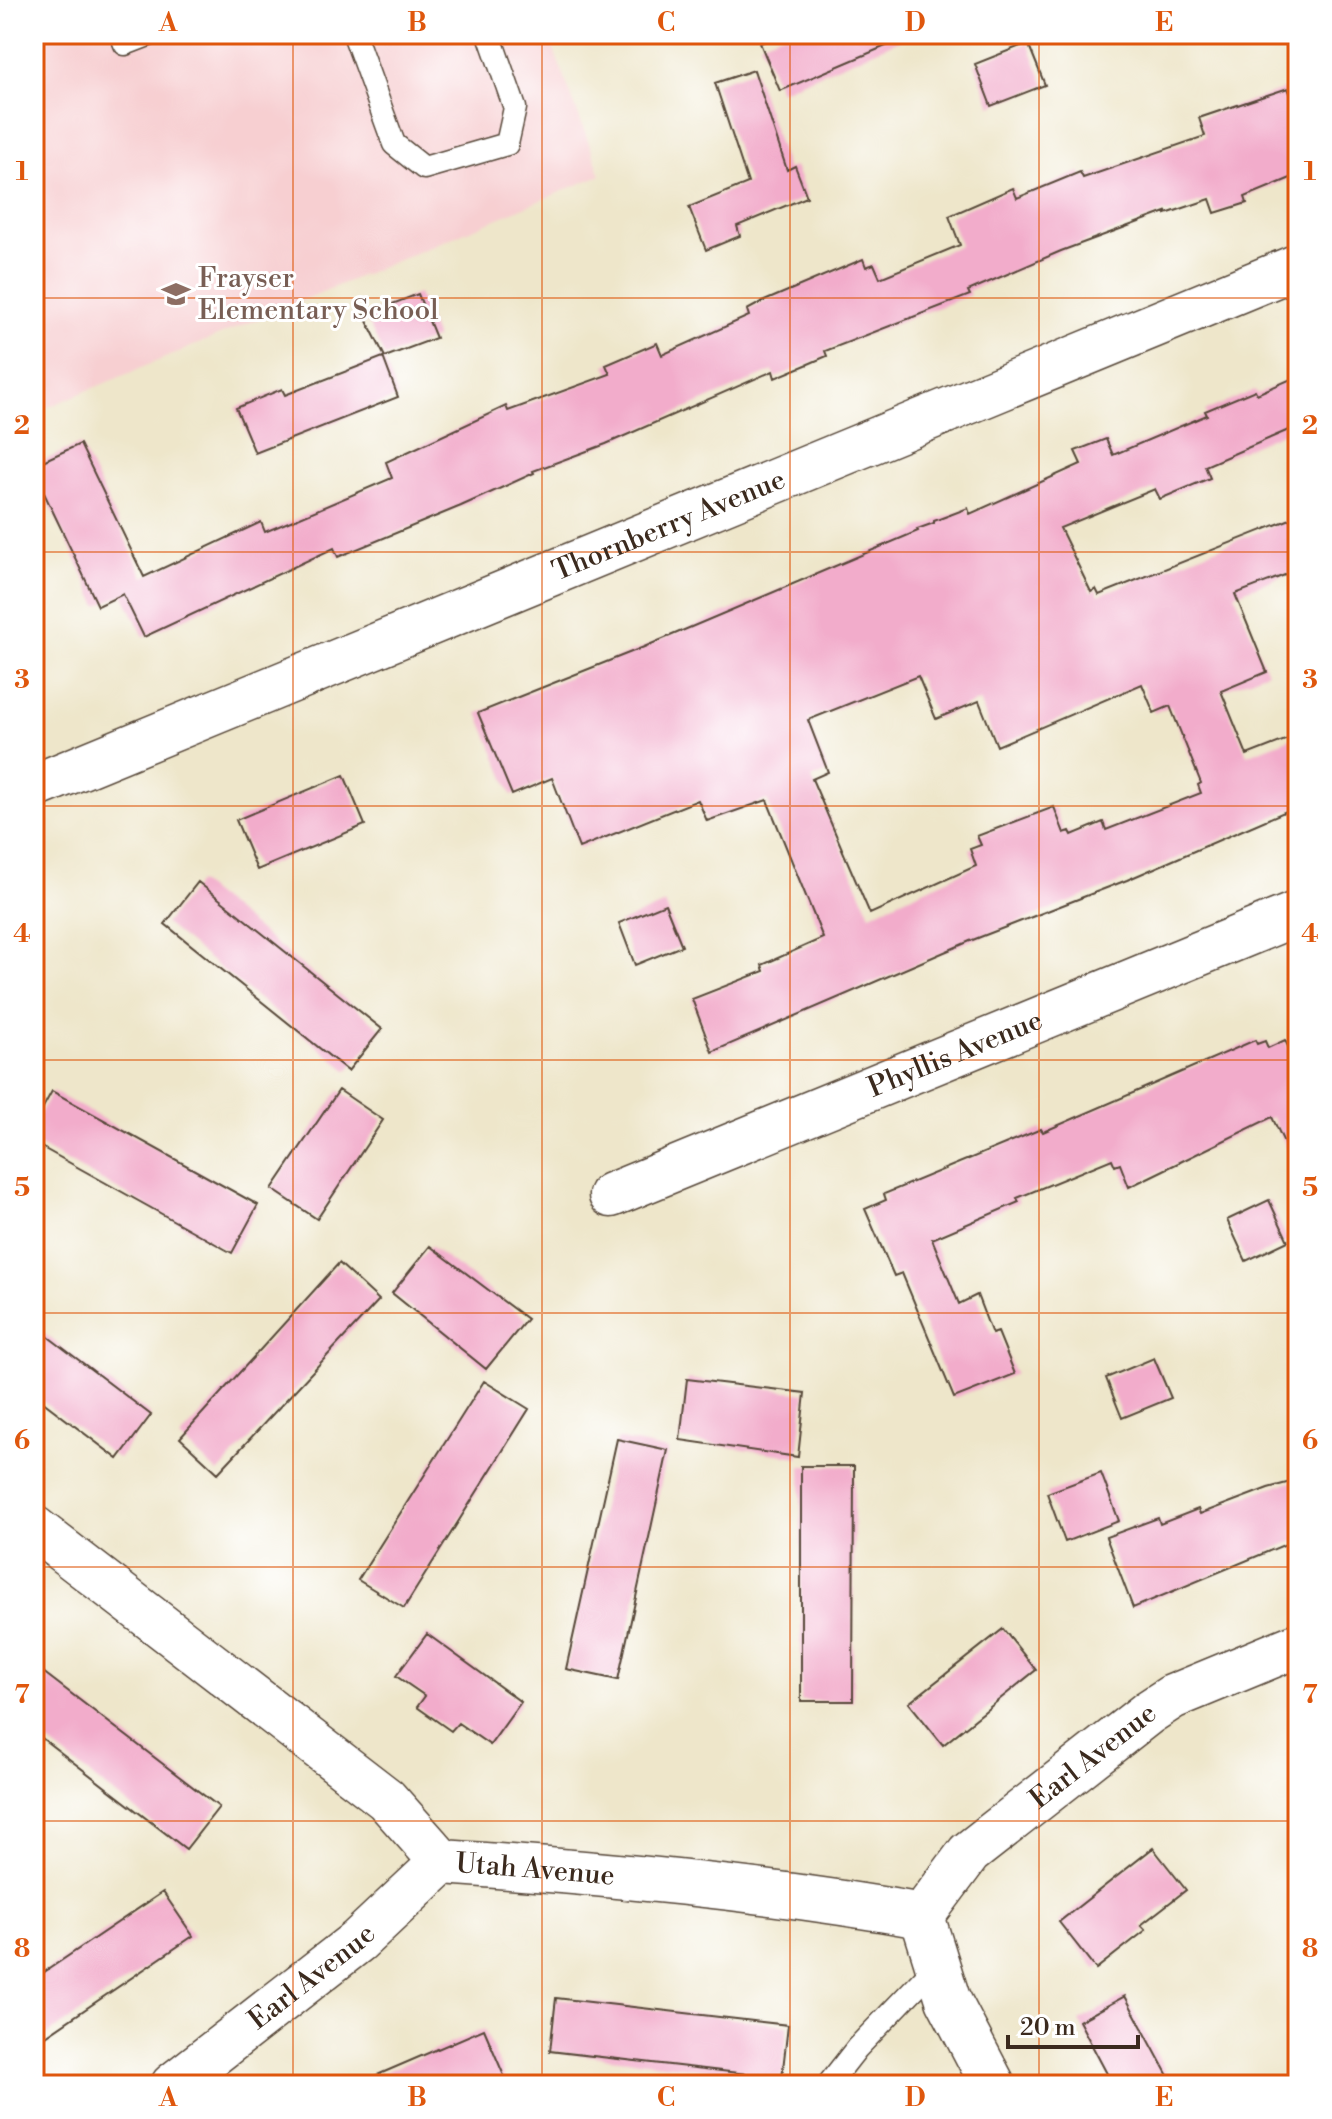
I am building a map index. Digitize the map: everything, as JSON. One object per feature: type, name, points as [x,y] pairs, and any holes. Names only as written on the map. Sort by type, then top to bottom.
[{"type":"street","name":"Thornberry Avenue","points":[[36,782],[1298,266]]},
{"type":"street","name":"Phyllis Avenue","points":[[611,1195],[1298,913]]},
{"type":"street","name":"Utah Avenue","points":[[34,1528],[386,1799],[442,1862],[574,1871],[857,1904],[922,1916]]},
{"type":"street","name":"Earl Avenue","points":[[922,1916],[969,1853],[1149,1712],[1172,1697],[1298,1645]]},
{"type":"street","name":"Earl Avenue","points":[[173,2085],[358,1941],[442,1862]]},
{"type":"street","points":[[922,1916],[948,1999],[993,2085]]},
{"type":"lane","points":[[121,34],[125,44],[151,34]]},
{"type":"lane","points":[[354,34],[394,144],[424,168],[507,144],[515,108],[489,34]]},
{"type":"lane","points":[[828,2085],[857,2048],[936,1966]]},
{"type":"shaded area","name":"Frayser Elementary School","points":[[34,34],[548,34],[601,175],[34,413]]},
{"type":"building","points":[[782,34],[914,34],[780,91],[760,43]]},
{"type":"building","points":[[1028,43],[1045,85],[991,106],[975,64]]},
{"type":"building","points":[[754,70],[787,170],[795,166],[807,197],[737,226],[740,236],[706,250],[689,207],[748,183],[715,83]]},
{"type":"building","points":[[1288,88],[1298,111],[1298,175],[1245,197],[1247,203],[1215,213],[1210,199],[1061,251],[968,291],[970,295],[825,351],[827,356],[806,365],[775,378],[773,371],[606,444],[533,471],[461,506],[338,557],[334,548],[144,637],[123,594],[98,606],[34,472],[34,465],[80,444],[144,577],[261,522],[265,532],[392,478],[386,462],[506,406],[508,411],[610,374],[606,365],[657,343],[662,355],[749,316],[747,310],[762,302],[863,259],[866,267],[874,264],[880,278],[960,245],[949,216],[1013,188],[1017,198],[1080,172],[1083,178],[1205,136],[1199,118]]},
{"type":"building","points":[[418,294],[436,338],[385,357],[364,315]]},
{"type":"building","points":[[383,357],[398,397],[255,453],[236,408],[282,389],[285,395]]},
{"type":"building","points":[[1298,376],[1298,426],[1205,466],[1210,478],[1160,499],[1155,489],[1060,528],[1091,592],[1096,589],[1099,595],[1298,516],[1298,570],[1235,594],[1267,672],[1221,691],[1247,755],[1298,735],[1298,806],[1127,880],[970,941],[712,1052],[692,999],[764,971],[762,965],[823,938],[767,800],[707,821],[698,800],[579,848],[552,778],[512,795],[478,713],[644,647],[918,531],[934,521],[968,508],[970,514],[1081,464],[1075,451],[1106,439],[1113,455],[1207,415],[1205,411],[1255,390],[1257,394]],"holes":[[[918,676],[936,719],[979,701],[997,746],[1142,684],[1154,713],[1170,706],[1201,783],[1198,785],[1201,793],[1106,830],[1103,822],[1072,835],[1070,831],[1064,833],[1054,807],[977,836],[981,845],[970,849],[976,866],[870,914],[812,779],[828,772],[808,720]]]},
{"type":"building","points":[[344,775],[365,825],[257,870],[236,820]]},
{"type":"building","points":[[198,882],[382,1029],[348,1071],[165,924]]},
{"type":"building","points":[[665,904],[682,946],[635,965],[619,923]]},
{"type":"building","points":[[1255,1040],[1257,1044],[1265,1041],[1268,1048],[1285,1040],[1298,1068],[1298,1172],[1272,1117],[1129,1187],[1120,1164],[1115,1166],[1112,1159],[1017,1198],[1019,1202],[932,1239],[959,1304],[977,1295],[992,1334],[998,1332],[1015,1374],[954,1398],[902,1273],[894,1276],[865,1209],[886,1200],[884,1194],[1041,1129],[1043,1132]]},
{"type":"building","points":[[339,1090],[383,1120],[317,1219],[272,1189]]},
{"type":"building","points":[[52,1091],[258,1205],[232,1253],[34,1143],[34,1124]]},
{"type":"building","points":[[1269,1200],[1288,1241],[1246,1261],[1227,1220]]},
{"type":"building","points":[[430,1246],[527,1319],[486,1369],[392,1293]]},
{"type":"building","points":[[339,1263],[379,1300],[218,1473],[180,1438]]},
{"type":"building","points":[[34,1326],[151,1415],[118,1459],[34,1395]]},
{"type":"building","points":[[1154,1358],[1171,1398],[1122,1418],[1106,1378]]},
{"type":"building","points":[[687,1379],[805,1393],[798,1457],[680,1440]]},
{"type":"building","points":[[484,1381],[529,1409],[404,1608],[358,1580]]},
{"type":"building","points":[[617,1439],[668,1450],[618,1680],[566,1669]]},
{"type":"building","points":[[801,1466],[854,1466],[853,1701],[801,1701]]},
{"type":"building","points":[[1101,1473],[1119,1521],[1065,1542],[1047,1493]]},
{"type":"building","points":[[1298,1480],[1298,1539],[1133,1608],[1106,1537],[1158,1518],[1160,1524],[1198,1509],[1200,1514]]},
{"type":"building","points":[[1003,1629],[1036,1670],[943,1745],[909,1703]]},
{"type":"building","points":[[427,1634],[521,1702],[490,1745],[458,1723],[451,1731],[417,1707],[425,1696],[396,1676]]},
{"type":"building","points":[[34,1665],[219,1807],[186,1849],[34,1732]]},
{"type":"building","points":[[1153,1848],[1186,1890],[1141,1925],[1146,1930],[1096,1969],[1059,1922]]},
{"type":"building","points":[[163,1892],[193,1936],[34,2044],[34,1979]]},
{"type":"building","points":[[1125,1996],[1173,2085],[1113,2085],[1079,2021]]},
{"type":"building","points":[[556,1998],[788,2025],[782,2078],[550,2051]]},
{"type":"building","points":[[484,2029],[508,2085],[354,2085]]},
{"type":"place","name":"Frayser Elementary School","points":[[176,294]]}]
